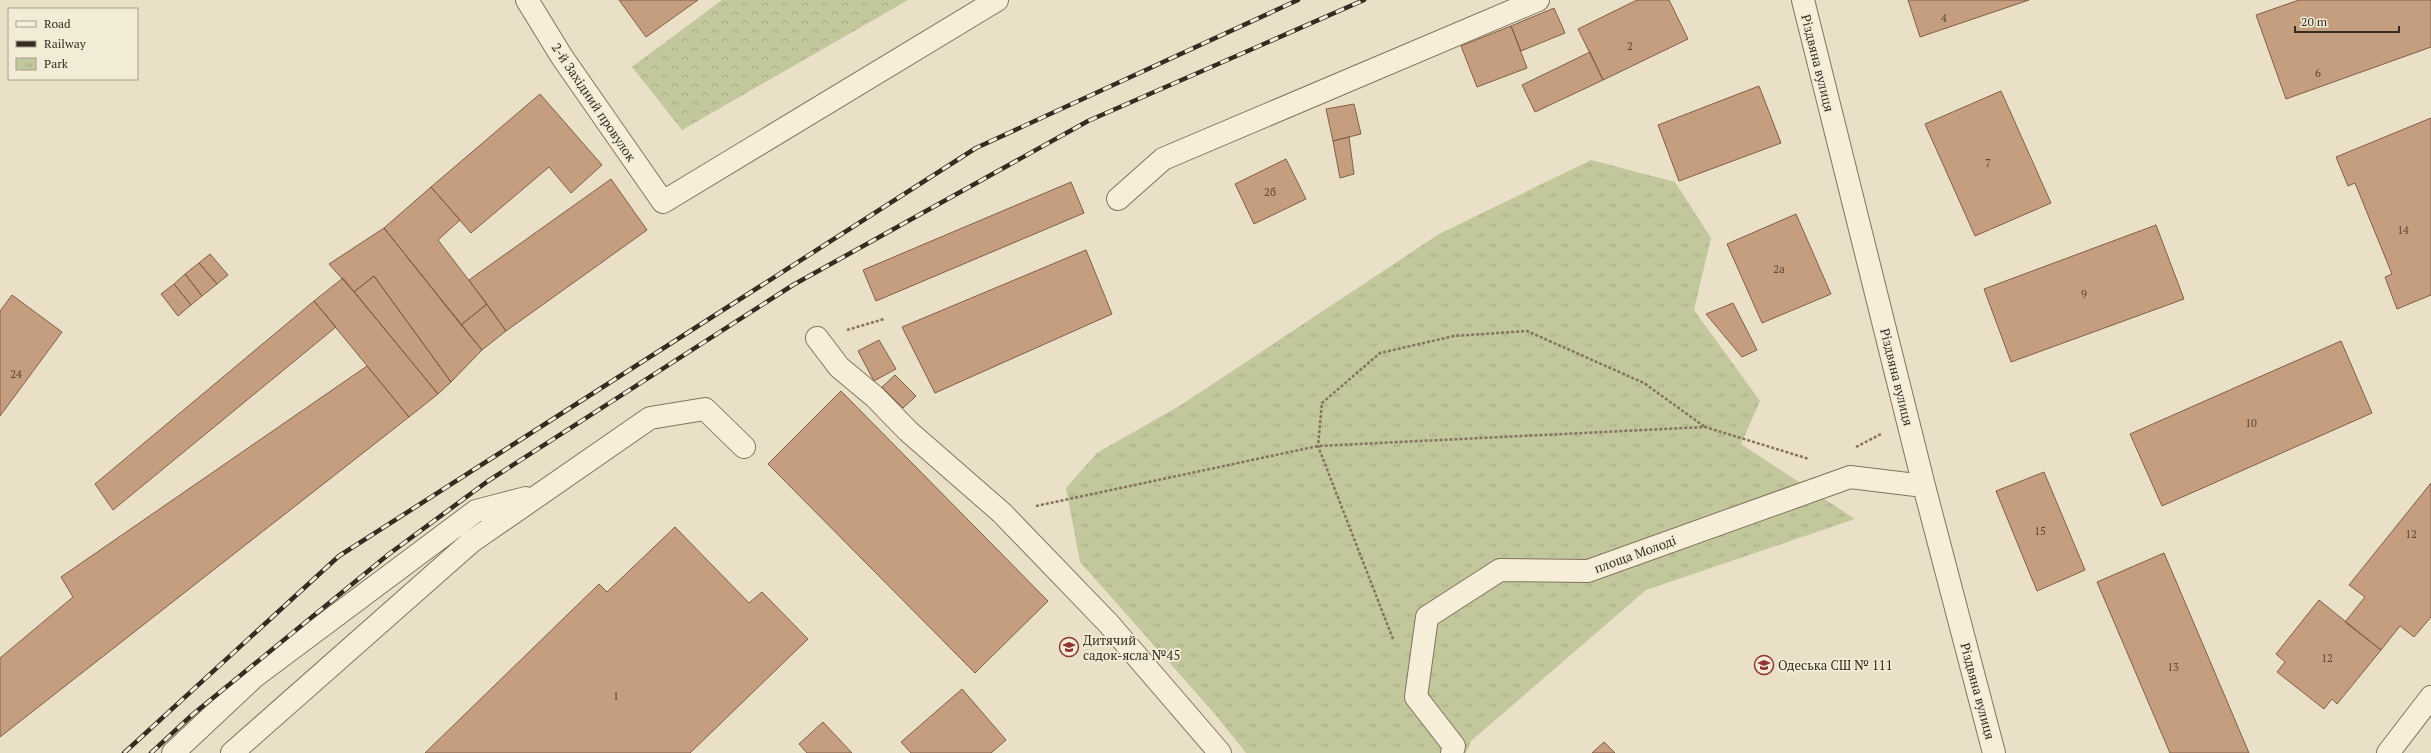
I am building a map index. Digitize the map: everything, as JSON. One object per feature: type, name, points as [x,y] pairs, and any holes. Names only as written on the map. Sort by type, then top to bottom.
[{"type":"street","name":"2-й Західний провулок","points":[[527,0],[562,57],[663,202],[997,0]]},
{"type":"street","points":[[1118,199],[1164,159],[1538,0]]},
{"type":"street","name":"Різдвяна вулиця","points":[[1803,0],[1924,486],[1994,753]]},
{"type":"street","points":[[817,338],[839,367],[875,397],[908,431],[1002,513],[1109,624],[1220,753]]},
{"type":"street","points":[[232,753],[471,542],[650,418],[705,409],[744,447]]},
{"type":"street","name":"площа Молоді","points":[[1452,753],[1454,746],[1416,697],[1426,617],[1500,570],[1588,570],[1850,477],[1924,486]]},
{"type":"street","points":[[173,753],[254,677],[476,511],[541,494]]},
{"type":"street","points":[[2388,753],[2431,697]]},
{"type":"path","points":[[817,338],[884,319]]},
{"type":"path","points":[[1396,645],[1318,446],[1322,403],[1380,352],[1454,336],[1527,330],[1644,383],[1705,427],[1816,461]]},
{"type":"path","points":[[1852,449],[1908,421]]},
{"type":"path","points":[[1002,513],[1318,446],[1705,427]]},
{"type":"green space","points":[[722,0],[908,0],[682,130],[632,67]]},
{"type":"green space","points":[[1591,160],[1675,182],[1711,238],[1694,310],[1760,401],[1741,444],[1855,519],[1646,590],[1471,741],[1466,753],[1246,753],[1214,713],[1080,562],[1066,488],[1097,453],[1181,405],[1439,234]]},
{"type":"building","points":[[619,0],[698,0],[646,37]]},
{"type":"building","points":[[1637,0],[1669,0],[1688,39],[1603,80],[1578,29]]},
{"type":"building","points":[[1908,0],[2029,0],[1920,37]]},
{"type":"building","points":[[2299,0],[2431,0],[2431,47],[2286,99],[2256,15]]},
{"type":"building","points":[[1554,8],[1565,33],[1521,51],[1511,26]]},
{"type":"building","points":[[1511,26],[1527,68],[1477,87],[1461,46]]},
{"type":"building","points":[[1590,52],[1603,80],[1535,112],[1522,85]]},
{"type":"building","points":[[1759,86],[1781,143],[1679,181],[1658,125]]},
{"type":"building","points":[[2001,91],[2051,203],[1975,236],[1925,124]]},
{"type":"building","points":[[540,94],[602,165],[571,193],[549,167],[471,233],[431,187]]},
{"type":"building","points":[[1354,104],[1361,134],[1333,141],[1326,109]]},
{"type":"building","points":[[2431,118],[2431,295],[2397,309],[2385,277],[2392,274],[2355,183],[2348,186],[2336,157]]},
{"type":"building","points":[[1349,137],[1354,174],[1340,178],[1333,141]]},
{"type":"building","points":[[1286,159],[1306,199],[1254,224],[1235,184]]},
{"type":"building","points":[[611,179],[647,230],[506,331],[469,280]]},
{"type":"building","points":[[1071,182],[1084,213],[876,301],[863,270]]},
{"type":"building","points":[[431,187],[460,220],[438,240],[487,304],[461,325],[384,228]]},
{"type":"building","points":[[1796,214],[1831,294],[1762,323],[1727,244]]},
{"type":"building","points":[[2156,225],[2184,299],[2011,362],[1984,289]]},
{"type":"building","points":[[384,228],[482,350],[451,382],[374,276],[354,292],[329,264]]},
{"type":"building","points":[[1086,250],[1112,314],[935,393],[902,327]]},
{"type":"building","points":[[210,254],[228,275],[217,284],[199,263]]},
{"type":"building","points":[[199,263],[217,284],[202,296],[185,274]]},
{"type":"building","points":[[185,274],[202,296],[191,305],[174,284]]},
{"type":"building","points":[[374,276],[451,382],[438,394],[354,292]]},
{"type":"building","points":[[343,278],[438,394],[409,417],[314,301]]},
{"type":"building","points":[[174,284],[191,305],[178,316],[161,294]]},
{"type":"building","points":[[12,295],[62,332],[0,416],[0,311]]},
{"type":"building","points":[[314,301],[336,327],[113,510],[95,484]]},
{"type":"building","points":[[1733,303],[1757,350],[1742,357],[1706,314]]},
{"type":"building","points":[[487,304],[506,331],[482,350],[461,325]]},
{"type":"building","points":[[879,340],[896,369],[874,381],[858,351]]},
{"type":"building","points":[[2341,341],[2372,413],[2162,506],[2130,434]]},
{"type":"building","points":[[367,366],[409,417],[0,737],[0,658],[73,597],[61,577]]},
{"type":"building","points":[[895,375],[916,396],[903,408],[882,387]]},
{"type":"building","points":[[841,391],[1048,601],[975,673],[768,464]]},
{"type":"building","points":[[2044,472],[2085,570],[2037,591],[1996,491]]},
{"type":"building","points":[[2431,483],[2431,617],[2414,637],[2400,626],[2381,650],[2345,622],[2365,597],[2349,585]]},
{"type":"building","points":[[675,527],[749,603],[762,592],[808,639],[690,753],[425,753],[599,584],[607,592]]},
{"type":"building","points":[[2164,553],[2249,753],[2170,753],[2097,582]]},
{"type":"building","points":[[2319,600],[2381,650],[2337,704],[2332,699],[2324,709],[2277,672],[2285,662],[2276,654]]},
{"type":"building","points":[[962,689],[1006,740],[991,753],[911,753],[901,742]]},
{"type":"building","points":[[823,722],[852,753],[807,753],[799,744]]},
{"type":"building","points":[[1604,742],[1615,753],[1592,753]]},
{"type":"railway","points":[[124,753],[339,556],[976,148],[1298,0]]},
{"type":"railway","points":[[151,753],[192,715],[389,554],[488,481],[793,285],[1088,121],[1364,0]]},
{"type":"place","name":"Дитячий садок-ясла №45","points":[[1069,647]]},
{"type":"place","name":"Одеська СШ № 111","points":[[1764,665]]}]
